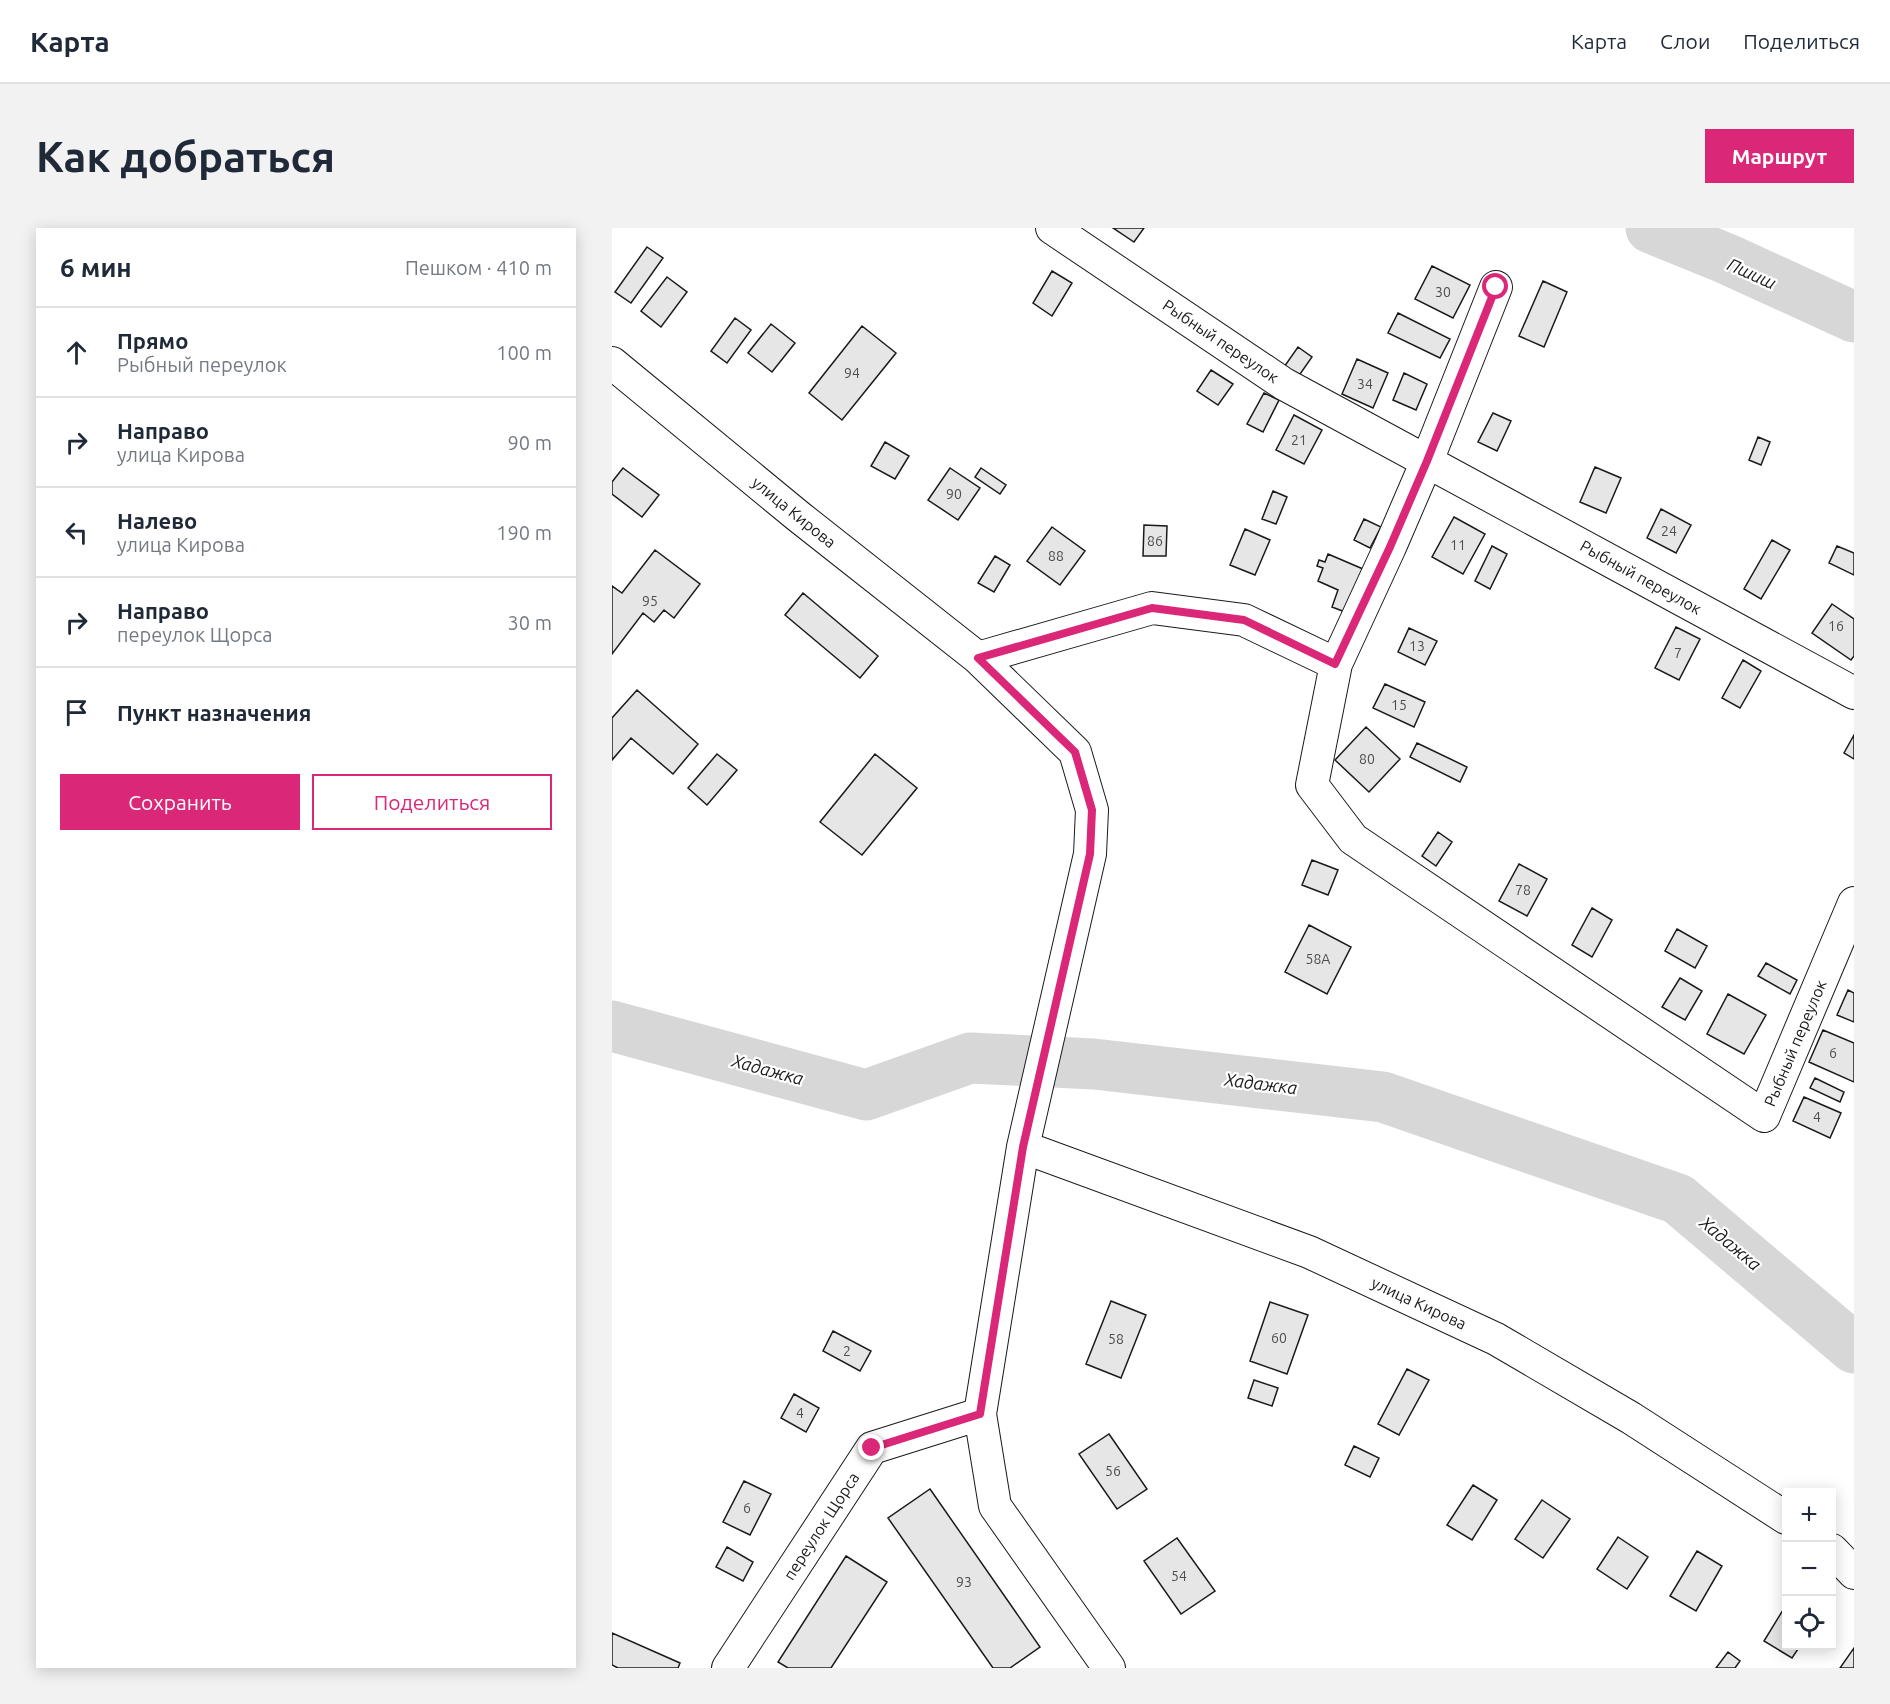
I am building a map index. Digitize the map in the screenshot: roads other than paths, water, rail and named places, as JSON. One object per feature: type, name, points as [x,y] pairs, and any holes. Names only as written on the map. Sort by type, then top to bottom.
[{"type":"street","name":"Рыбный переулок","points":[[1052,228],[1284,384],[1854,693]]},
{"type":"street","points":[[978,658],[1152,608],[1244,620],[1335,664],[1427,461],[1496,287]]},
{"type":"street","name":"улица Кирова","points":[[612,363],[798,516],[978,658],[1075,752],[1092,810],[1090,854],[1026,1135],[980,1414],[995,1506],[1109,1668]]},
{"type":"street","name":"Рыбный переулок","points":[[1335,664],[1312,785],[1353,839],[1764,1116],[1854,903]]},
{"type":"street","name":"улица Кирова","points":[[1026,1135],[1309,1252],[1496,1339],[1631,1418],[1782,1515]]},
{"type":"street","name":"переулок Щорса","points":[[728,1668],[872,1448],[980,1414]]},
{"type":"street","points":[[1836,1554],[1854,1573]]},
{"type":"waterway","name":"Пшиш","points":[[1651,228],[1727,259],[1854,317]]},
{"type":"waterway","name":"Хадажка","points":[[612,1026],[866,1095],[970,1058],[1094,1064],[1383,1097],[1678,1199],[1854,1348]]}]
